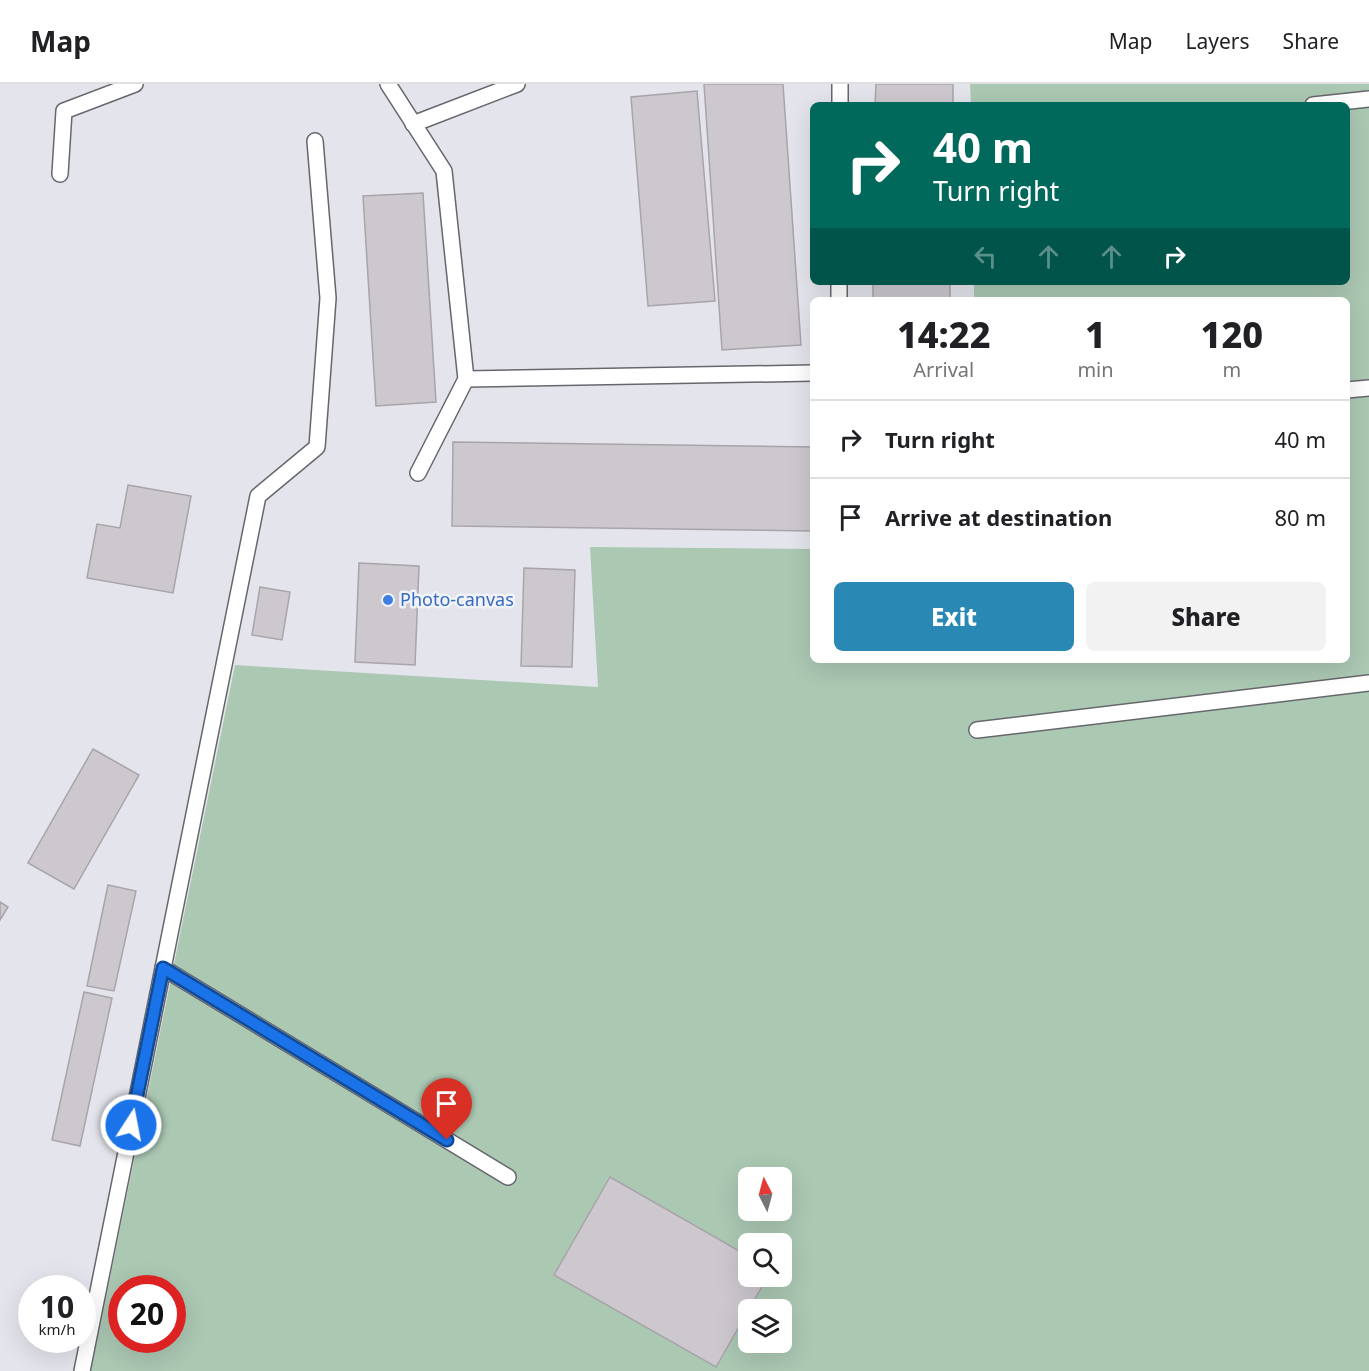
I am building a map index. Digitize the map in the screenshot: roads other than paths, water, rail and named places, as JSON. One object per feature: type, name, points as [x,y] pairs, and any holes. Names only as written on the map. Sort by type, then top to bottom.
[{"type":"lane","points":[[60,174],[64,111],[135,84]]},
{"type":"lane","points":[[388,84],[444,171],[466,379],[418,473]]},
{"type":"lane","points":[[413,124],[517,84]]},
{"type":"lane","points":[[840,84],[840,102]]},
{"type":"lane","points":[[1341,102],[1369,99]]},
{"type":"lane","points":[[82,1371],[258,496],[316,447],[328,298],[315,141]]},
{"type":"lane","points":[[466,379],[810,373]]},
{"type":"lane","points":[[1350,390],[1369,388]]},
{"type":"lane","points":[[977,730],[1369,683]]},
{"type":"lane","points":[[163,968],[508,1177]]},
{"type":"place","name":"Photo-canvas","points":[[388,600]]}]
